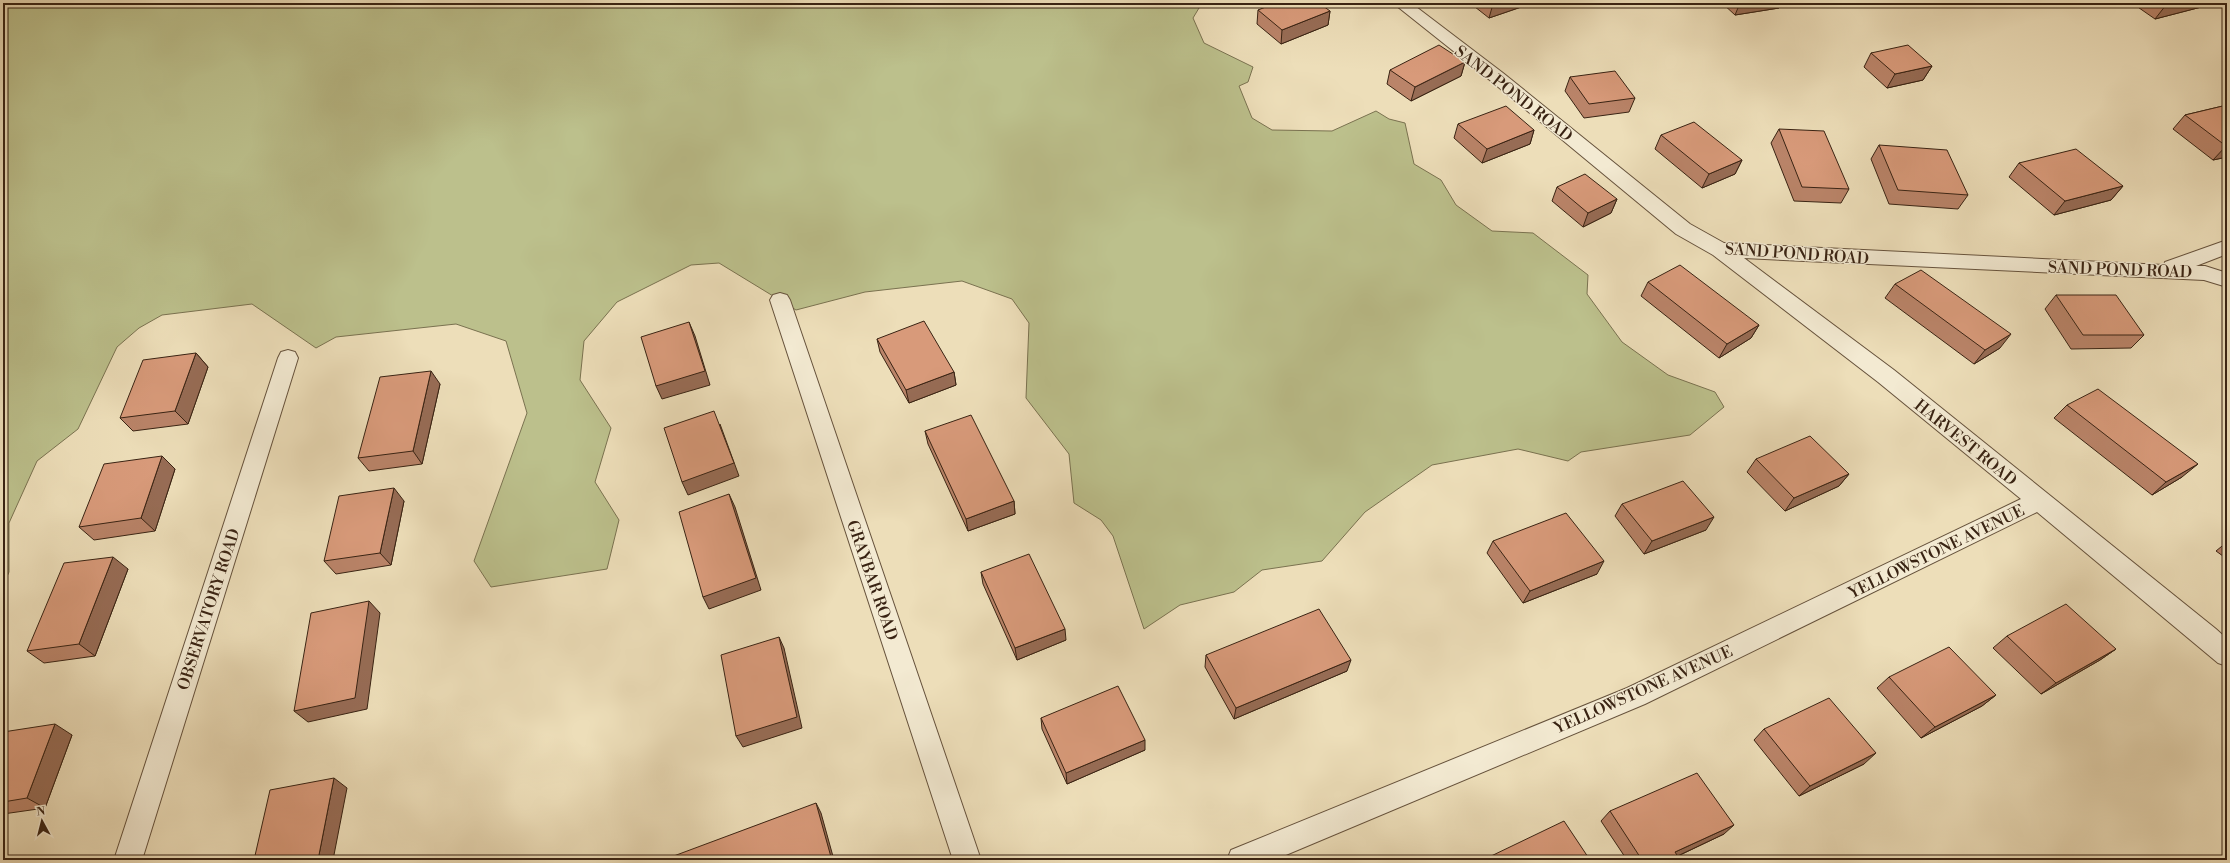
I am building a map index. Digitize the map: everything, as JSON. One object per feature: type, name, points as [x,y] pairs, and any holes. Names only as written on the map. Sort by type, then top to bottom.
[{"type":"street","name":"SAND POND ROAD","points":[[1401,3],[1497,77],[1684,230],[1720,250],[2205,273],[2227,280]]},
{"type":"street","points":[[2161,272],[2227,247]]},
{"type":"street","name":"HARVEST ROAD","points":[[1720,250],[1886,376],[2207,636],[2227,655]]},
{"type":"street","name":"GRAYBAR ROAD","points":[[780,300],[967,860]]},
{"type":"street","name":"OBSERVATORY ROAD","points":[[128,860],[288,358]]},
{"type":"street","name":"YELLOWSTONE AVENUE","points":[[1240,860],[1636,696],[2039,501]]},
{"type":"green space","points":[[3,3],[1202,3],[1193,18],[1204,43],[1253,67],[1248,82],[1239,86],[1252,118],[1272,130],[1332,131],[1376,111],[1389,119],[1405,123],[1414,164],[1441,180],[1456,205],[1492,231],[1533,233],[1588,275],[1587,294],[1622,342],[1668,375],[1715,392],[1724,407],[1690,435],[1581,452],[1568,461],[1518,449],[1432,465],[1365,512],[1322,561],[1262,570],[1234,592],[1180,605],[1144,629],[1113,536],[1101,520],[1074,503],[1069,454],[1026,398],[1029,323],[1012,299],[962,281],[865,292],[796,310],[719,263],[691,265],[617,302],[584,341],[580,380],[611,428],[595,482],[619,520],[607,569],[491,587],[474,561],[527,413],[506,341],[456,324],[336,337],[316,348],[252,304],[162,315],[139,328],[117,347],[78,429],[37,461],[9,523],[9,572],[3,586]]},
{"type":"building","points":[[1276,3],[1319,3],[1330,11],[1282,30],[1258,10]]},
{"type":"building","points":[[1439,45],[1465,62],[1415,87],[1390,70]]},
{"type":"building","points":[[1908,45],[1932,66],[1895,74],[1871,53]]},
{"type":"building","points":[[1615,71],[1635,98],[1589,104],[1570,77]]},
{"type":"building","points":[[2227,105],[2227,146],[2185,115]]},
{"type":"building","points":[[1506,106],[1534,130],[1487,149],[1458,124]]},
{"type":"building","points":[[1694,122],[1742,160],[1709,174],[1661,135]]},
{"type":"building","points":[[1779,129],[1824,131],[1849,189],[1802,187]]},
{"type":"building","points":[[1879,145],[1947,150],[1968,195],[1898,190]]},
{"type":"building","points":[[2076,149],[2123,186],[2065,201],[2019,163]]},
{"type":"building","points":[[1585,174],[1617,199],[1588,213],[1557,187]]},
{"type":"building","points":[[1680,265],[1759,325],[1727,344],[1648,282]]},
{"type":"building","points":[[1921,270],[2011,334],[1985,350],[1895,284]]},
{"type":"building","points":[[2056,295],[2116,295],[2144,335],[2083,335]]},
{"type":"building","points":[[924,321],[954,372],[906,390],[877,339]]},
{"type":"building","points":[[689,322],[705,371],[656,386],[641,337]]},
{"type":"building","points":[[196,353],[175,411],[120,418],[143,360]]},
{"type":"building","points":[[431,371],[413,451],[358,458],[380,377]]},
{"type":"building","points":[[2098,389],[2198,464],[2166,482],[2067,405]]},
{"type":"building","points":[[714,411],[734,463],[682,482],[664,428]]},
{"type":"building","points":[[971,415],[1014,501],[966,519],[925,431]]},
{"type":"building","points":[[1810,436],[1849,474],[1794,498],[1756,459]]},
{"type":"building","points":[[162,456],[141,518],[79,527],[104,464]]},
{"type":"building","points":[[1683,481],[1714,517],[1652,541],[1622,504]]},
{"type":"building","points":[[394,488],[380,553],[324,561],[339,496]]},
{"type":"building","points":[[729,494],[756,578],[703,597],[679,512]]},
{"type":"building","points":[[1566,513],[1604,561],[1530,591],[1493,541]]},
{"type":"building","points":[[1029,554],[1065,629],[1015,648],[981,572]]},
{"type":"building","points":[[113,557],[79,644],[27,651],[64,563]]},
{"type":"building","points":[[369,601],[355,698],[294,711],[311,613]]},
{"type":"building","points":[[2066,604],[2116,649],[2056,683],[2007,636]]},
{"type":"building","points":[[1319,609],[1351,660],[1236,708],[1206,655]]},
{"type":"building","points":[[779,637],[797,717],[736,736],[721,655]]},
{"type":"building","points":[[1949,647],[1996,695],[1935,727],[1889,677]]},
{"type":"building","points":[[1118,686],[1145,740],[1066,773],[1041,718]]},
{"type":"building","points":[[1829,698],[1876,753],[1810,786],[1764,729]]},
{"type":"building","points":[[55,724],[27,798],[3,802],[3,732]]},
{"type":"building","points":[[1697,773],[1734,825],[1675,852],[1680,860],[1642,860],[1610,811]]},
{"type":"building","points":[[334,778],[318,860],[254,860],[270,790]]},
{"type":"building","points":[[816,803],[831,857],[824,860],[663,860]]},
{"type":"building","points":[[1564,821],[1590,860],[1489,860],[1487,858]]}]
